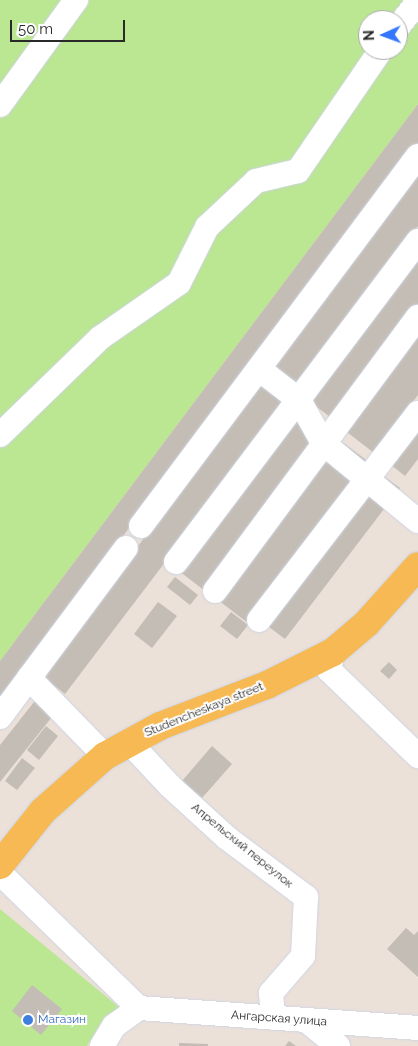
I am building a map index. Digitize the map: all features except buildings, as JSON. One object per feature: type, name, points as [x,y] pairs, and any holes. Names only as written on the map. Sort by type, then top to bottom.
[{"type":"main road","name":"Studencheskaya street","points":[[0,865],[43,811],[106,756],[160,726],[267,684],[333,652],[367,623],[418,566]]},
{"type":"street","points":[[0,106],[76,0]]},
{"type":"street","points":[[408,14],[418,1]]},
{"type":"street","points":[[0,435],[100,338],[179,283],[207,227],[256,181],[298,171],[374,60]]},
{"type":"street","points":[[141,526],[418,156]]},
{"type":"street","points":[[176,562],[418,241]]},
{"type":"street","points":[[216,591],[418,317]]},
{"type":"street","points":[[259,369],[299,400],[323,444],[418,521]]},
{"type":"street","points":[[260,620],[418,413]]},
{"type":"street","points":[[0,717],[126,548]]},
{"type":"street","points":[[333,652],[329,670],[418,756]]},
{"type":"street","points":[[29,678],[106,756]]},
{"type":"street","name":"Апрельский переулок","points":[[129,742],[170,786],[227,838],[306,897],[303,956],[272,993],[273,1018]]},
{"type":"street","points":[[0,873],[139,1008],[114,1026],[102,1046]]},
{"type":"street","name":"Ангарская улица","points":[[139,1008],[418,1028]]},
{"type":"street","points":[[307,1021],[338,1046]]},
{"type":"green space","points":[[0,0],[418,0],[418,104],[0,661]]},
{"type":"green space","points":[[0,909],[120,1008],[105,1016],[87,1046],[0,1046]]},
{"type":"place","name":"Магазин","points":[[28,1020]]}]
